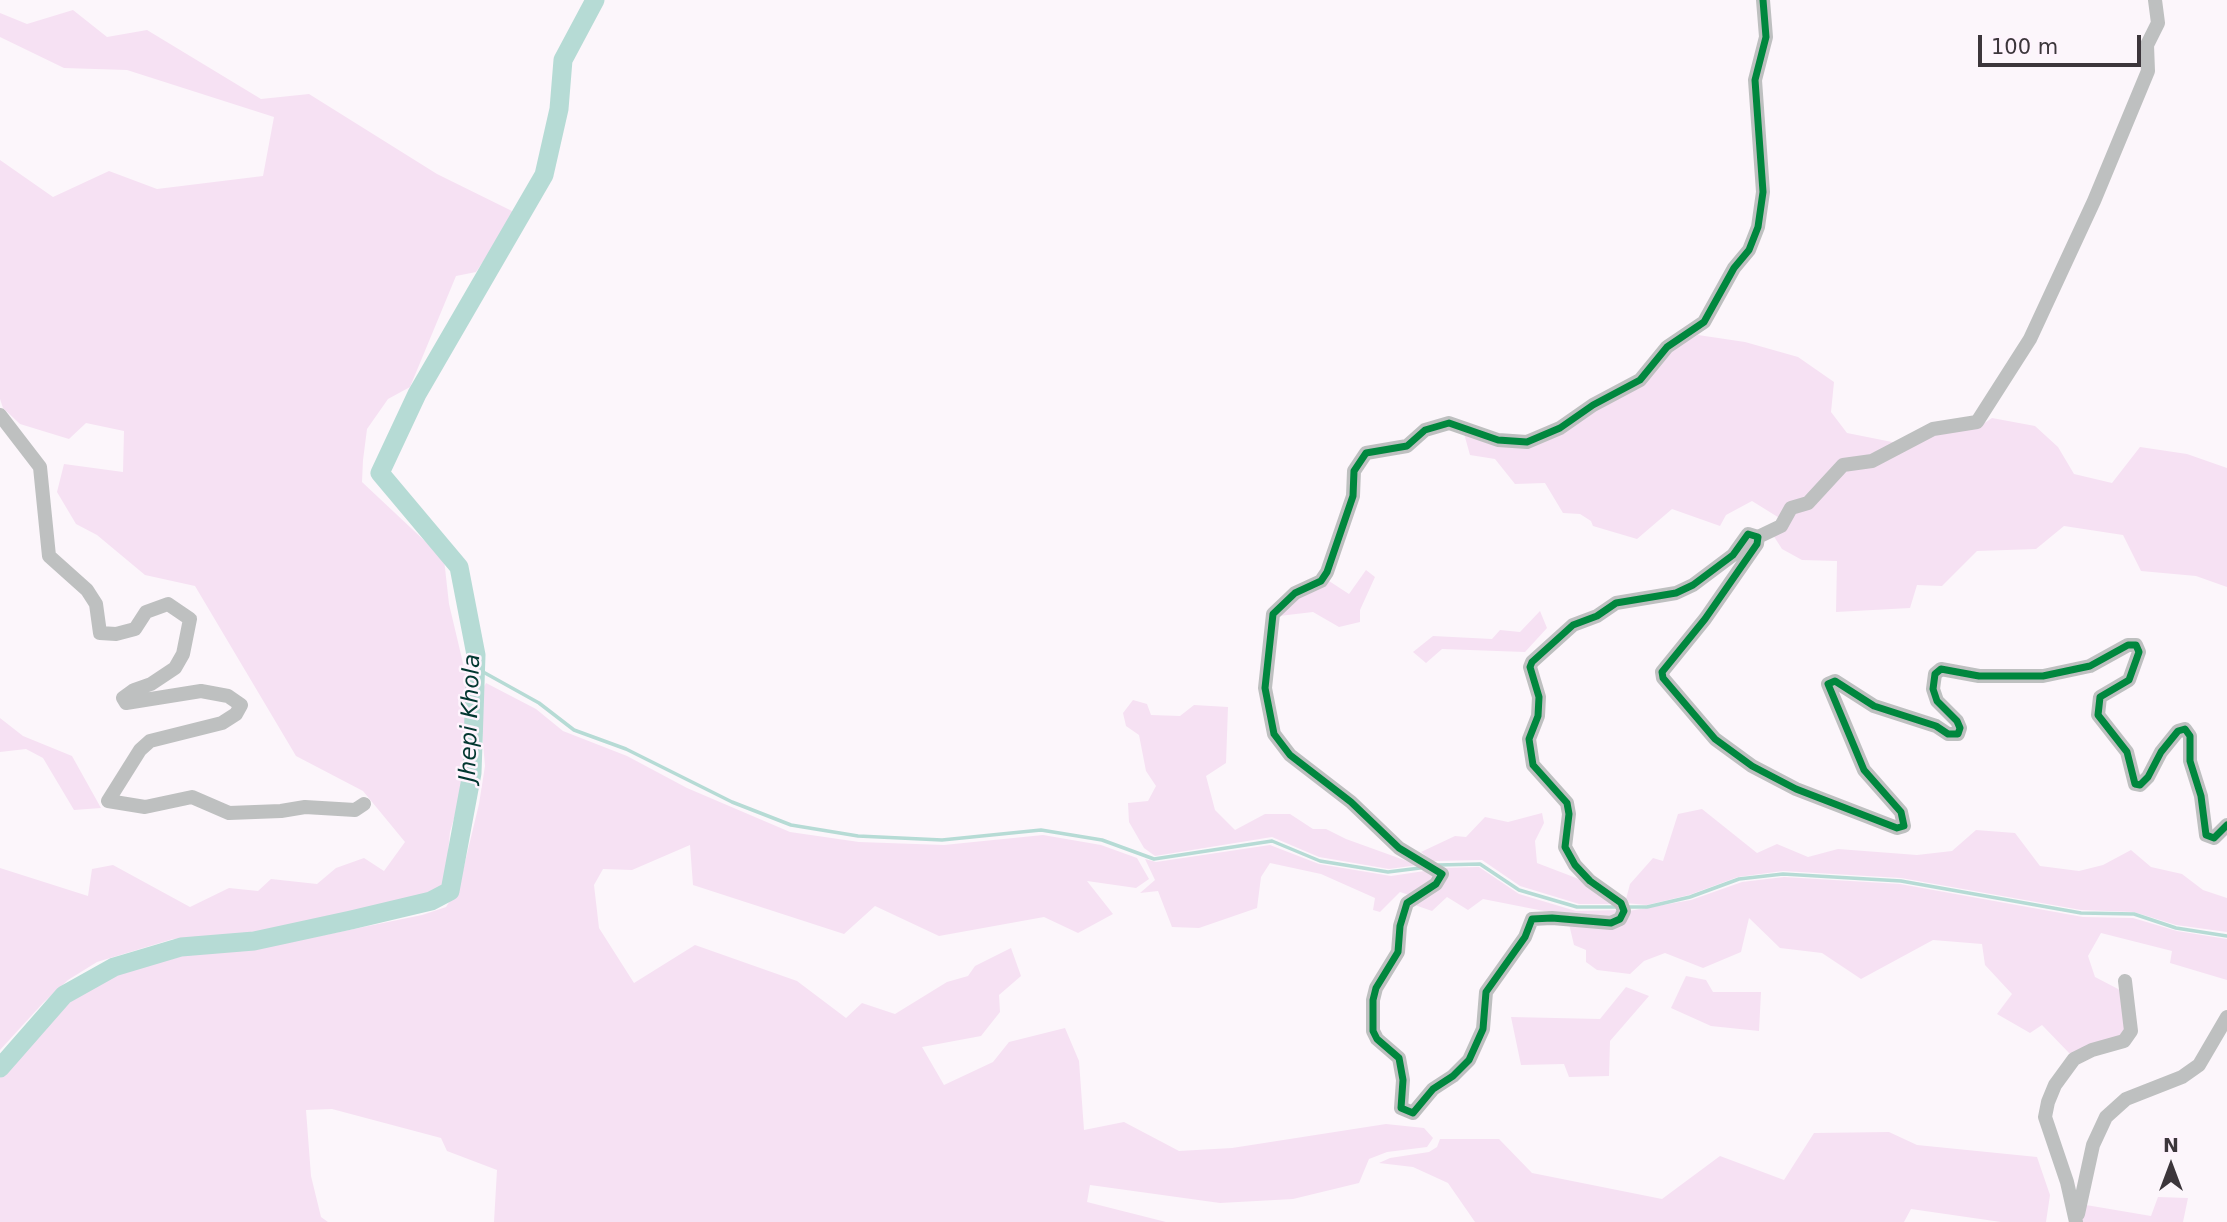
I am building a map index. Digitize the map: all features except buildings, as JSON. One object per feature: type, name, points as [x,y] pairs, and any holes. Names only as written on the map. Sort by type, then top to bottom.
[{"type":"street","points":[[1763,0],[1766,37],[1755,80],[1763,192],[1758,227],[1749,250],[1734,268],[1704,322],[1667,347],[1640,380],[1593,405],[1560,428],[1527,442],[1498,440],[1449,423],[1425,430],[1407,446],[1366,453],[1354,471],[1353,496],[1327,572],[1321,581],[1295,593],[1273,614],[1265,688],[1274,734],[1290,755],[1351,802],[1404,852],[1442,874],[1436,884],[1407,903],[1400,926],[1398,952],[1376,988],[1373,1000],[1373,1023],[1377,1039],[1399,1058],[1403,1080],[1400,1100],[1406,1112],[1417,1110],[1433,1089],[1453,1076],[1469,1059],[1483,1029],[1486,992],[1525,937],[1532,919],[1611,923],[1620,919],[1624,911],[1621,903],[1590,881],[1574,865],[1565,846],[1569,814],[1567,803],[1533,765],[1529,738],[1538,716],[1539,697],[1530,667],[1532,662],[1573,625],[1597,616],[1616,603],[1684,590],[1733,555],[1748,534],[1758,537],[1781,526],[1791,508],[1808,503],[1843,465],[1872,461],[1933,429],[1977,422],[2030,340],[2094,201],[2148,71],[2147,46],[2158,23],[2155,0]]},
{"type":"street","points":[[0,415],[40,467],[49,556],[87,590],[96,604],[100,633],[116,634],[135,629],[146,612],[168,604],[190,619],[183,654],[175,668],[151,684],[134,690],[124,698],[126,703],[201,691],[228,695],[241,705],[236,714],[222,723],[150,741],[141,750],[108,801],[145,807],[192,797],[229,813],[305,807],[355,810],[365,804]]},
{"type":"street","points":[[1758,537],[1757,544],[1705,619],[1662,672],[1663,678],[1714,739],[1752,766],[1796,789],[1897,828],[1904,827],[1901,812],[1864,770],[1828,684],[1835,681],[1874,706],[1936,726],[1948,734],[1958,733],[1960,728],[1957,721],[1937,701],[1934,689],[1935,674],[1941,669],[1979,676],[2043,676],[2090,666],[2128,645],[2136,645],[2139,652],[2129,680],[2100,697],[2098,715],[2127,752],[2135,784],[2140,785],[2148,777],[2169,742],[2185,729],[2190,736],[2190,761],[2201,796],[2206,835],[2214,838],[2227,825]]},
{"type":"street","points":[[2076,1222],[2067,1182],[2046,1117],[2048,1102],[2054,1085],[2074,1059],[2092,1050],[2124,1041],[2131,1031],[2125,981]]},
{"type":"street","points":[[2076,1222],[2093,1145],[2106,1117],[2126,1099],[2182,1077],[2199,1065],[2227,1017]]},
{"type":"shaded area","points":[[73,10],[107,37],[147,30],[261,99],[309,94],[437,174],[516,213],[476,272],[456,276],[410,387],[388,399],[367,429],[363,460],[362,482],[444,559],[449,604],[471,697],[466,778],[450,832],[445,886],[415,898],[252,935],[173,939],[97,962],[68,980],[0,1050],[0,868],[88,896],[92,869],[113,865],[190,907],[229,888],[258,891],[271,879],[317,884],[336,868],[364,858],[384,871],[405,842],[363,791],[296,756],[195,586],[145,575],[97,535],[76,524],[57,492],[64,464],[123,472],[124,431],[86,423],[69,439],[20,424],[3,408],[0,399],[0,160],[53,197],[109,171],[157,189],[263,176],[274,117],[127,70],[64,68],[0,37],[0,13],[27,24]]},
{"type":"shaded area","points":[[1698,335],[1745,342],[1798,357],[1834,382],[1831,412],[1847,433],[1897,443],[1872,458],[1841,463],[1781,519],[1752,501],[1726,515],[1720,526],[1672,509],[1637,539],[1593,526],[1591,521],[1580,514],[1563,513],[1545,483],[1515,484],[1495,459],[1470,455],[1463,430],[1485,439],[1549,437],[1671,350]]},
{"type":"shaded area","points":[[1992,418],[2035,426],[2058,447],[2074,474],[2112,483],[2140,447],[2187,454],[2227,468],[2227,587],[2196,576],[2141,571],[2123,535],[2064,526],[2036,549],[1977,551],[1942,586],[1917,585],[1910,608],[1836,612],[1837,561],[1802,560],[1782,549],[1773,535],[1793,512],[1845,469],[1939,431],[1977,428]]},
{"type":"shaded area","points":[[1366,570],[1375,577],[1360,610],[1360,622],[1339,627],[1313,612],[1279,616],[1290,603],[1329,581],[1349,594]]},
{"type":"shaded area","points":[[1540,611],[1547,628],[1525,652],[1442,649],[1426,663],[1413,652],[1433,636],[1492,639],[1500,630],[1520,632]]},
{"type":"shaded area","points":[[486,683],[536,709],[563,731],[627,756],[687,788],[790,832],[859,842],[944,845],[1043,835],[1101,845],[1137,858],[1149,879],[1136,888],[1087,881],[1113,914],[1078,933],[1044,917],[939,936],[875,906],[844,934],[693,885],[690,845],[632,870],[603,869],[594,885],[599,928],[634,983],[695,945],[797,981],[846,1018],[862,1003],[895,1014],[947,982],[968,976],[975,966],[1011,948],[1021,976],[999,995],[1000,1012],[981,1036],[922,1047],[944,1085],[993,1062],[1009,1042],[1065,1028],[1079,1061],[1084,1130],[1124,1122],[1179,1151],[1232,1148],[1386,1124],[1424,1128],[1433,1138],[1427,1147],[1387,1152],[1369,1159],[1359,1183],[1293,1199],[1220,1203],[1090,1185],[1087,1202],[1166,1222],[494,1222],[497,1170],[447,1151],[441,1138],[332,1109],[306,1110],[311,1176],[321,1217],[328,1222],[0,1222],[0,1078],[41,1035],[72,996],[119,973],[168,957],[261,948],[422,915],[446,907],[459,887],[479,804],[485,766],[479,696]]},
{"type":"shaded area","points":[[1133,700],[1147,704],[1151,715],[1180,716],[1194,705],[1228,707],[1226,763],[1206,776],[1215,810],[1235,830],[1265,814],[1290,814],[1313,829],[1326,829],[1418,865],[1389,869],[1319,857],[1272,837],[1155,856],[1144,848],[1129,822],[1128,803],[1148,801],[1156,786],[1146,771],[1139,735],[1126,726],[1123,713]]},
{"type":"shaded area","points":[[0,718],[23,736],[72,756],[101,808],[74,810],[43,758],[26,749],[0,752]]},
{"type":"shaded area","points":[[1702,809],[1757,853],[1777,844],[1808,857],[1838,849],[1917,855],[1952,851],[1976,830],[2015,833],[2040,866],[2079,871],[2103,865],[2131,850],[2151,867],[2182,874],[2203,890],[2227,898],[2227,932],[2176,925],[2134,912],[2081,910],[1901,878],[1783,871],[1738,877],[1689,895],[1647,905],[1625,903],[1630,884],[1653,858],[1663,861],[1678,814]]},
{"type":"shaded area","points":[[1542,813],[1544,823],[1535,841],[1537,863],[1584,881],[1617,904],[1579,904],[1520,886],[1482,860],[1432,861],[1421,852],[1455,836],[1466,837],[1485,817],[1508,822]]},
{"type":"shaded area","points":[[1270,845],[1319,864],[1391,876],[1431,870],[1440,875],[1412,896],[1400,892],[1380,912],[1373,910],[1375,898],[1321,874],[1270,863],[1261,877],[1257,908],[1199,928],[1172,927],[1158,891],[1140,893],[1155,880],[1145,859],[1156,862]]},
{"type":"shaded area","points":[[1479,867],[1519,894],[1576,911],[1621,910],[1618,917],[1564,915],[1483,899],[1468,910],[1447,897],[1432,911],[1412,904],[1441,868]]},
{"type":"shaded area","points":[[1784,877],[1900,884],[2083,917],[2133,918],[2177,931],[2227,939],[2227,980],[2170,963],[2172,951],[2101,933],[2088,956],[2095,977],[2120,990],[2127,1031],[2120,1037],[2071,1055],[2042,1025],[2030,1033],[1997,1014],[2012,994],[1985,965],[1982,944],[1933,940],[1861,979],[1822,953],[1780,948],[1749,918],[1741,952],[1703,968],[1665,953],[1644,961],[1630,974],[1597,970],[1586,962],[1586,950],[1574,945],[1569,924],[1592,927],[1629,911],[1691,900],[1742,882]]},
{"type":"shaded area","points":[[1686,976],[1706,980],[1713,992],[1761,992],[1759,1031],[1711,1026],[1671,1008]]},
{"type":"shaded area","points":[[1626,987],[1649,996],[1610,1041],[1609,1076],[1569,1077],[1564,1064],[1521,1065],[1511,1017],[1600,1019]]},
{"type":"shaded area","points":[[1889,1132],[1917,1145],[2037,1157],[2050,1195],[2046,1222],[2001,1222],[1911,1209],[1904,1222],[1475,1222],[1448,1183],[1413,1167],[1379,1163],[1390,1158],[1429,1152],[1437,1147],[1440,1139],[1499,1139],[1532,1173],[1662,1199],[1720,1156],[1784,1180],[1814,1133]]},
{"type":"shaded area","points":[[2158,1197],[2188,1198],[2183,1222],[2080,1222],[2086,1205],[2151,1216]]},
{"type":"waterway","name":"Jhepi Khola","points":[[0,1068],[64,995],[114,967],[181,947],[254,941],[351,920],[431,901],[450,891],[472,773],[476,655],[459,567],[380,473],[417,394],[544,175],[559,109],[563,60],[595,0]]},
{"type":"waterway","points":[[476,668],[539,703],[574,730],[626,749],[732,802],[791,825],[858,836],[942,840],[1041,830],[1102,840],[1154,859],[1272,841],[1320,861],[1388,872],[1420,868]]},
{"type":"waterway","points":[[1438,865],[1480,864],[1519,890],[1577,907],[1620,907]]},
{"type":"waterway","points":[[1627,907],[1647,907],[1690,897],[1739,879],[1783,874],[1901,881],[2081,913],[2134,914],[2176,928],[2227,936]]},
{"type":"cycle path","points":[[1763,0],[1766,37],[1755,80],[1763,192],[1758,227],[1749,250],[1734,268],[1704,322],[1667,347],[1640,380],[1593,405],[1560,428],[1527,442],[1498,440],[1449,423],[1425,430],[1407,446],[1366,453],[1354,471],[1353,496],[1327,572],[1321,581],[1295,593],[1273,614],[1265,688],[1274,734],[1290,755],[1351,802],[1399,848],[1442,874],[1436,884],[1407,903],[1400,926],[1398,952],[1376,988],[1373,1000],[1373,1031],[1377,1039],[1399,1058],[1403,1080],[1401,1108],[1413,1113],[1433,1089],[1453,1076],[1469,1060],[1483,1029],[1486,992],[1525,937],[1532,919],[1611,923],[1620,919],[1624,911],[1621,903],[1590,881],[1575,865],[1565,847],[1569,814],[1567,803],[1533,765],[1529,739],[1538,716],[1539,697],[1530,667],[1532,662],[1573,625],[1597,616],[1616,603],[1676,593],[1693,585],[1733,555],[1748,534],[1758,537],[1757,544],[1705,619],[1662,672],[1663,678],[1715,739],[1752,766],[1796,789],[1897,828],[1904,826],[1901,812],[1864,770],[1828,684],[1835,681],[1874,706],[1936,726],[1948,734],[1958,734],[1960,728],[1957,721],[1937,701],[1933,689],[1935,674],[1941,669],[1979,676],[2043,676],[2090,666],[2128,645],[2136,645],[2139,652],[2129,680],[2100,697],[2098,715],[2127,752],[2135,784],[2140,785],[2148,777],[2161,752],[2178,731],[2185,729],[2190,736],[2190,761],[2201,796],[2206,835],[2214,838],[2227,825]]}]
